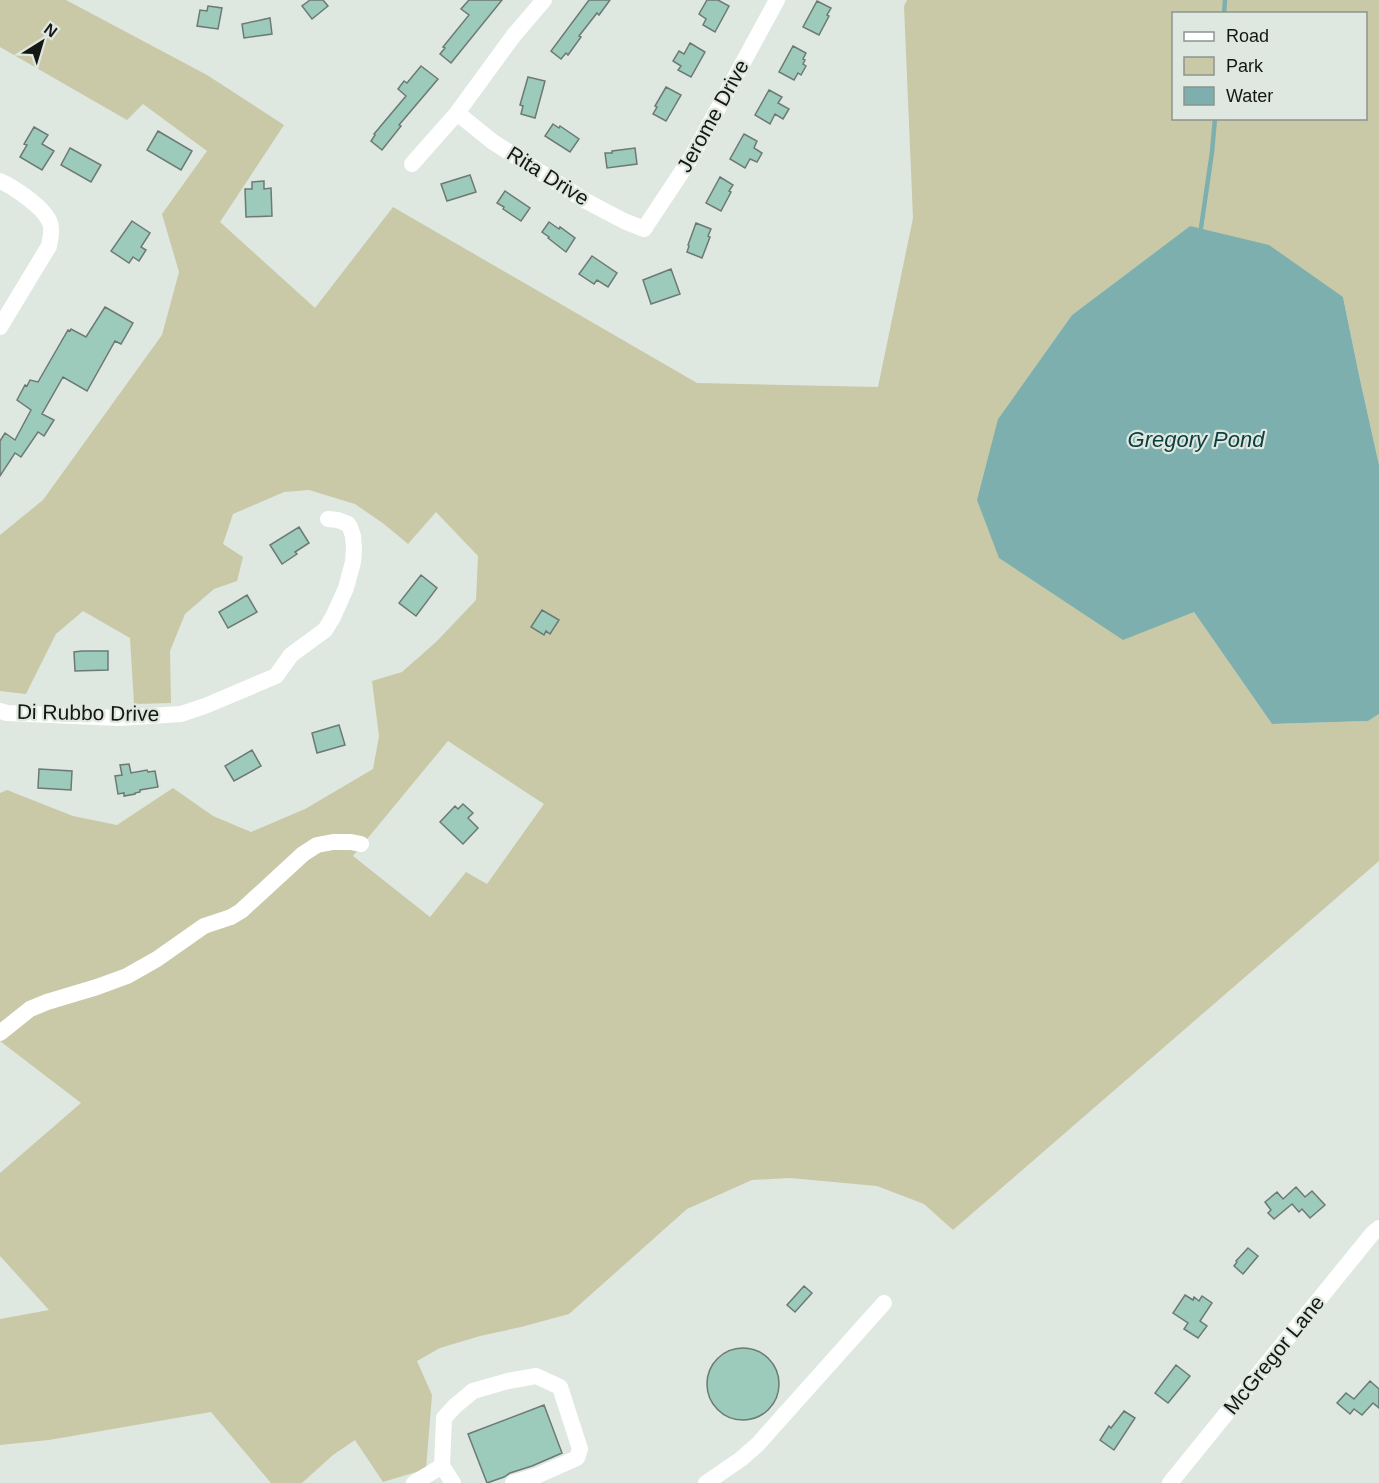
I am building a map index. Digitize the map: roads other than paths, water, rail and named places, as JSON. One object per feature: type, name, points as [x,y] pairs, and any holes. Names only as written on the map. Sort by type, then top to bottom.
[{"type":"street","points":[[412,164],[457,114],[514,35],[544,0]]},
{"type":"street","name":"Jerome Drive","points":[[644,229],[691,158],[777,0]]},
{"type":"street","name":"Rita Drive","points":[[457,114],[493,142],[586,201],[644,229]]},
{"type":"street","points":[[0,181],[9,185],[44,212],[50,223],[51,233],[49,246],[0,327]]},
{"type":"street","name":"Di Rubbo Drive","points":[[0,711],[119,718],[181,714],[276,676],[291,655],[325,630],[346,588],[353,562],[353,536],[348,524],[327,519]]},
{"type":"street","points":[[0,1033],[30,1009],[127,976],[204,926],[231,917],[241,911],[303,854],[317,845],[333,842],[361,844]]},
{"type":"street","name":"McGregor Lane","points":[[1170,1483],[1379,1228]]},
{"type":"street","points":[[706,1483],[741,1459],[758,1444],[884,1303]]},
{"type":"street","points":[[453,1483],[442,1466],[444,1418],[454,1406],[473,1391],[508,1380],[536,1376],[560,1387],[580,1449],[577,1458],[536,1476],[513,1483]]},
{"type":"street","points":[[414,1483],[442,1466]]},
{"type":"water","name":"Gregory Pond","points":[[1190,226],[1269,245],[1343,297],[1379,465],[1379,714],[1368,721],[1272,724],[1194,612],[1123,640],[999,558],[977,500],[998,419],[1072,315]]},
{"type":"waterway","points":[[1224,12],[1225,0]]},
{"type":"waterway","points":[[1201,228],[1215,120]]}]
